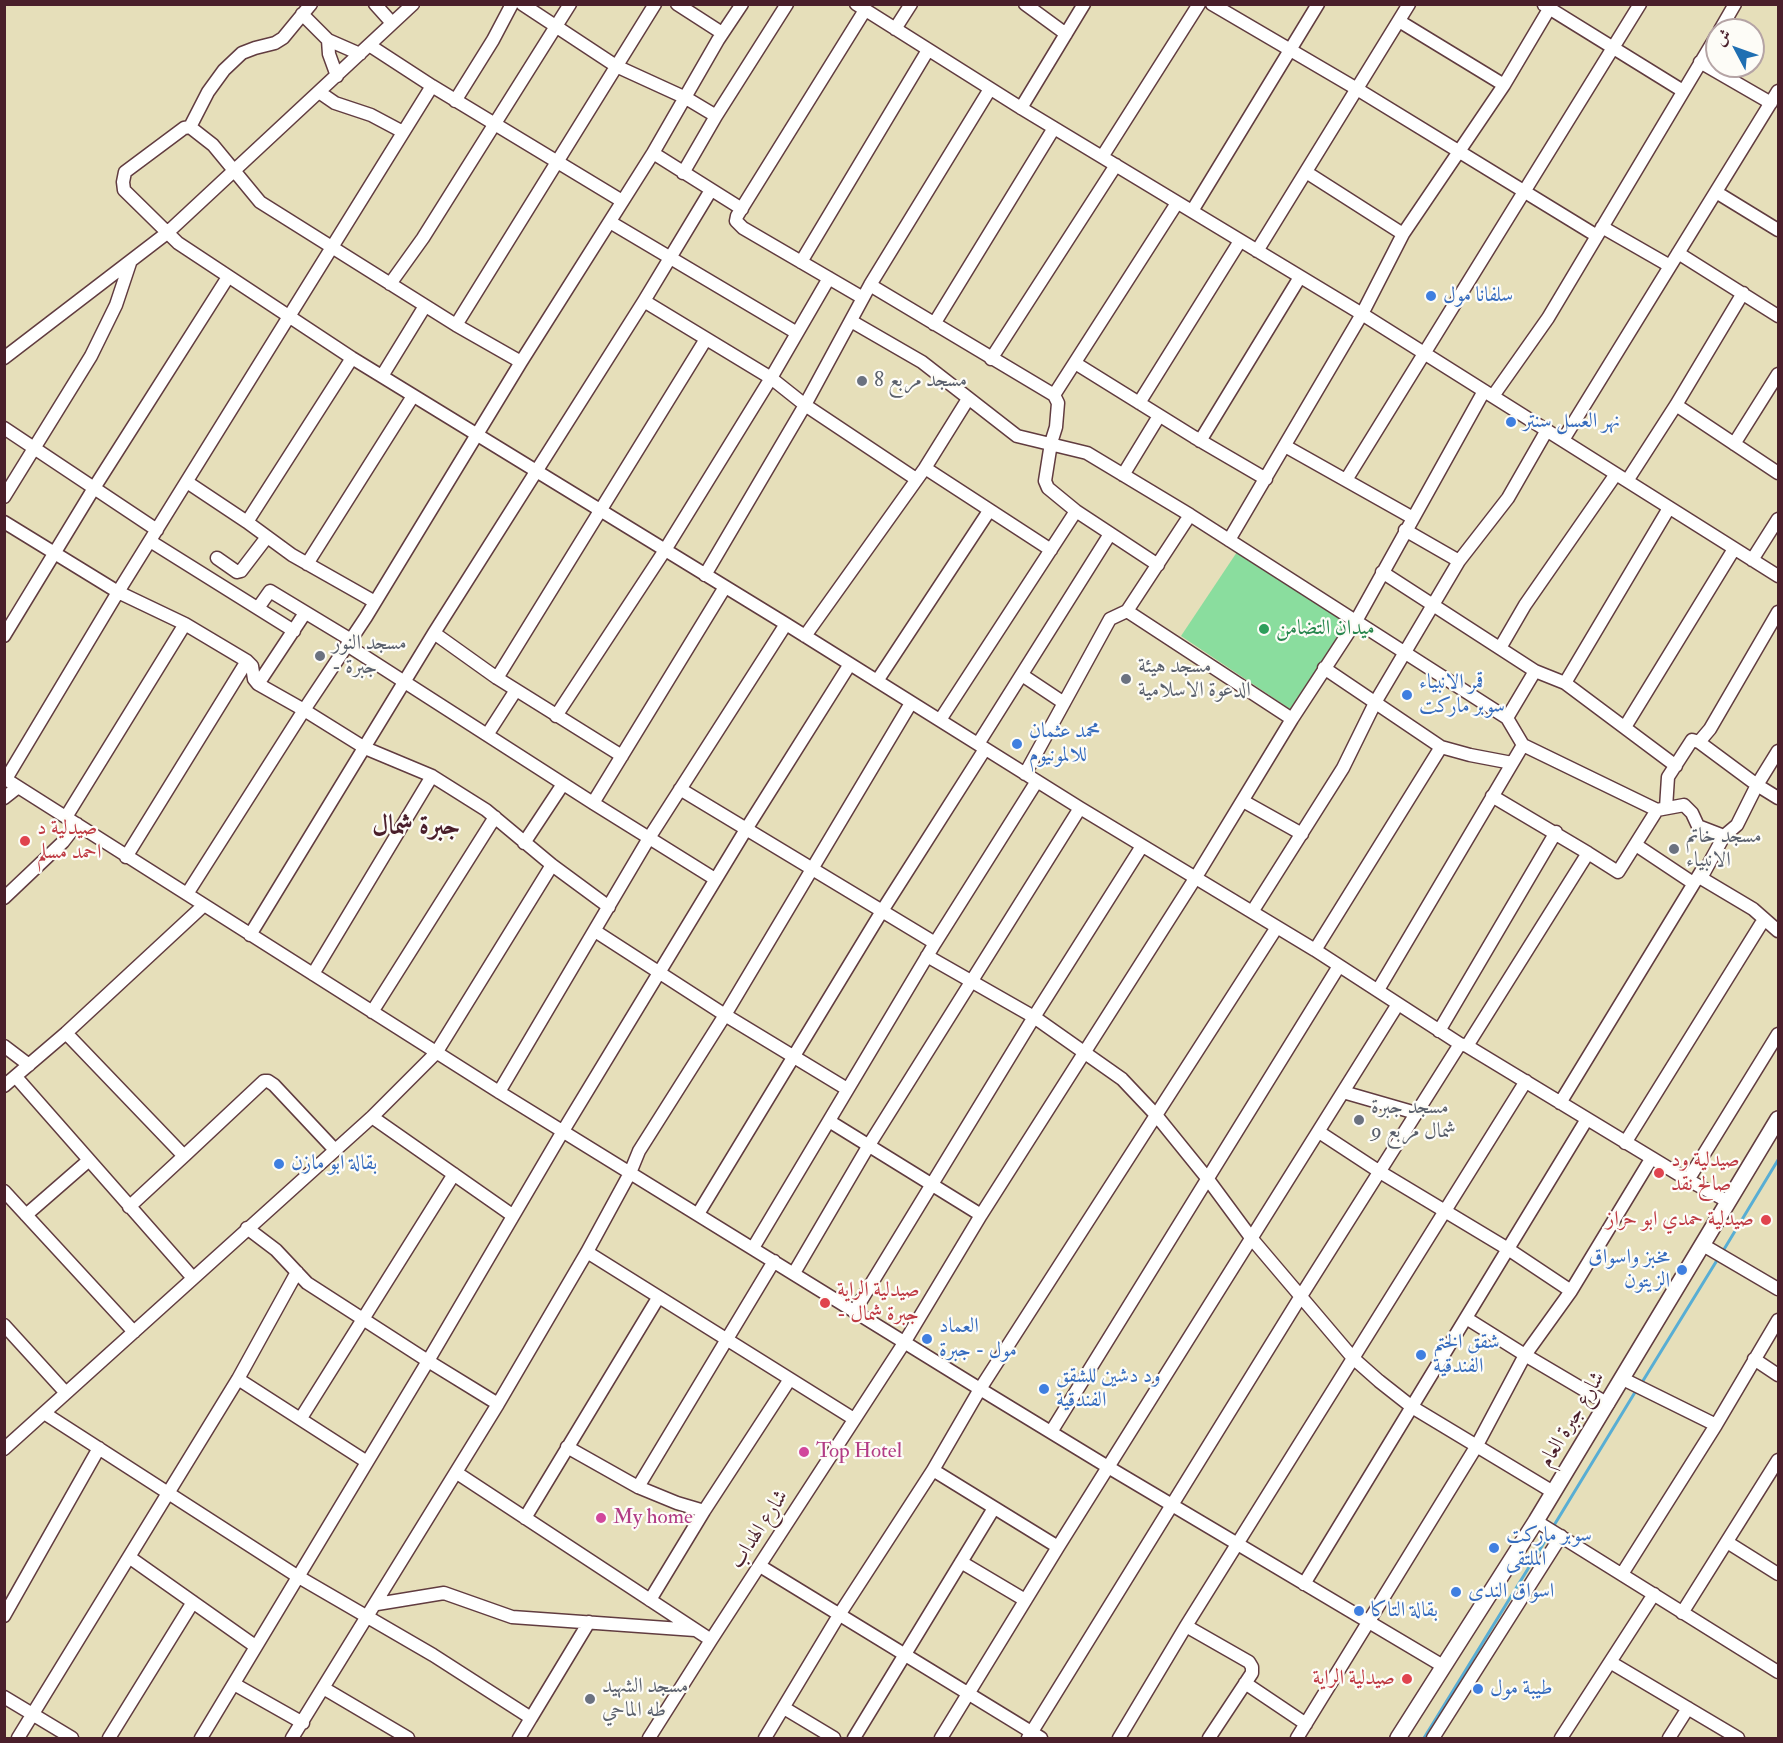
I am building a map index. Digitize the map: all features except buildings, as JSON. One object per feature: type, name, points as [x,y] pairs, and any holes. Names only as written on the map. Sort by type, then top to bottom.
[{"type":"main road","name":"شارع جبرة العام","points":[[1398,1738],[1554,1492],[1779,1119]]},
{"type":"street","points":[[190,127],[208,92],[224,70],[242,53],[275,43],[283,38],[311,4]]},
{"type":"street","points":[[375,4],[392,24]]},
{"type":"street","points":[[4,358],[167,233],[413,4]]},
{"type":"street","points":[[455,100],[493,40],[512,4]]},
{"type":"street","points":[[522,4],[616,66],[686,98],[716,116]]},
{"type":"street","points":[[390,284],[423,238],[570,4]]},
{"type":"street","points":[[456,325],[655,4]]},
{"type":"street","points":[[677,4],[722,33]]},
{"type":"street","points":[[187,894],[375,602],[521,362],[653,153],[722,33],[742,4]]},
{"type":"street","points":[[683,173],[787,4]]},
{"type":"street","points":[[895,29],[911,4]]},
{"type":"street","points":[[1025,4],[1066,33]]},
{"type":"street","points":[[1021,108],[1084,4]]},
{"type":"street","points":[[1102,157],[1199,4]]},
{"type":"street","points":[[1212,4],[1525,192],[1670,266]]},
{"type":"street","points":[[1192,212],[1318,4]]},
{"type":"street","points":[[1257,251],[1409,4]]},
{"type":"street","points":[[1346,480],[1640,4]]},
{"type":"street","points":[[1727,18],[1735,4]]},
{"type":"street","points":[[1229,540],[1362,314],[1403,234],[1504,85],[1548,6],[1683,92]]},
{"type":"street","points":[[863,298],[736,221],[860,7],[1021,108],[1362,314],[1779,576]]},
{"type":"street","points":[[302,14],[328,40],[360,54]]},
{"type":"street","points":[[1399,21],[1504,85]]},
{"type":"street","points":[[328,40],[329,54],[337,76]]},
{"type":"street","points":[[369,45],[494,125],[622,201]]},
{"type":"street","points":[[801,262],[928,50]]},
{"type":"street","name":"شارع الهداب","points":[[649,1738],[904,1343],[981,1215],[1196,877],[1324,668],[1356,621],[1413,518],[1489,394],[1548,318],[1705,54]]},
{"type":"street","points":[[1700,62],[1771,103]]},
{"type":"street","points":[[432,86],[118,592],[5,779],[436,1053],[904,1343],[1443,1666]]},
{"type":"street","points":[[705,575],[805,405],[870,285],[990,89]]},
{"type":"street","points":[[1563,440],[1779,91]]},
{"type":"street","points":[[319,92],[335,103],[403,132]]},
{"type":"street","points":[[521,362],[425,306],[260,202],[213,145],[190,127],[184,128],[125,172],[124,190],[186,250],[412,396],[786,624],[1080,808],[1315,950],[1439,1031],[1526,1081],[1651,1159],[1729,1202]]},
{"type":"street","points":[[934,324],[1054,128]]},
{"type":"street","points":[[653,153],[742,209]]},
{"type":"street","points":[[991,359],[1116,165]]},
{"type":"street","points":[[1306,172],[1403,234]]},
{"type":"street","points":[[250,934],[434,633],[644,301],[711,190]]},
{"type":"street","points":[[1716,192],[1779,230]]},
{"type":"street","points":[[1054,395],[1177,203]]},
{"type":"street","points":[[610,222],[797,333]]},
{"type":"street","points":[[1139,403],[1240,241]]},
{"type":"street","points":[[1678,254],[1779,316]]},
{"type":"street","points":[[4,497],[92,356],[116,305],[130,263]]},
{"type":"street","points":[[4,636],[94,488],[228,277]]},
{"type":"street","points":[[1200,441],[1300,277]]},
{"type":"street","points":[[556,716],[664,550],[771,378],[829,278]]},
{"type":"street","points":[[870,285],[1054,395],[1058,402],[1056,427],[1045,482],[1052,494],[1158,565]]},
{"type":"street","points":[[1500,648],[1530,596],[1676,405],[1743,293]]},
{"type":"street","points":[[644,301],[771,378],[805,405],[916,479]]},
{"type":"street","points":[[382,376],[425,306]]},
{"type":"street","points":[[851,321],[922,363],[1017,436],[1087,453],[1190,515],[1507,718],[1523,746],[1662,809],[1684,805],[1692,813],[1698,826],[1724,836]]},
{"type":"street","points":[[497,678],[706,339]]},
{"type":"street","points":[[248,522],[352,357]]},
{"type":"street","points":[[1075,363],[1266,479]]},
{"type":"street","points":[[1734,444],[1779,374]]},
{"type":"street","points":[[307,564],[412,396]]},
{"type":"street","points":[[805,636],[925,468],[968,399]]},
{"type":"street","points":[[1676,405],[1779,473]]},
{"type":"street","points":[[1124,475],[1159,416]]},
{"type":"street","points":[[4,428],[94,488],[154,536],[294,631]]},
{"type":"street","points":[[1252,912],[1343,768],[1376,701],[1459,561],[1508,498],[1547,430]]},
{"type":"street","points":[[1285,446],[1413,518]]},
{"type":"street","points":[[925,468],[1051,550]]},
{"type":"street","points":[[186,482],[248,522],[292,555],[375,602]]},
{"type":"street","points":[[1565,683],[1669,508]]},
{"type":"street","points":[[877,681],[989,511]]},
{"type":"street","points":[[940,720],[1076,511]]},
{"type":"street","points":[[1025,774],[1110,619],[1127,611],[1190,515]]},
{"type":"street","points":[[1752,560],[1779,519]]},
{"type":"street","points":[[4,522],[118,592],[185,624],[248,661],[258,684],[365,748],[432,777],[495,817],[524,843],[609,907]]},
{"type":"street","points":[[1406,530],[1459,561]]},
{"type":"street","points":[[698,1214],[982,746],[1022,675],[1110,534]]},
{"type":"street","points":[[217,558],[237,572],[241,571],[267,537]]},
{"type":"street","points":[[1626,727],[1734,549]]},
{"type":"street","points":[[1382,572],[1535,671],[1565,683],[1676,766]]},
{"type":"street","points":[[593,804],[725,587]]},
{"type":"street","points":[[258,608],[270,591],[593,804],[715,879]]},
{"type":"street","points":[[1127,611],[1292,719]]},
{"type":"street","points":[[1699,742],[1724,707],[1779,612]]},
{"type":"street","points":[[258,684],[305,613]]},
{"type":"street","points":[[4,898],[63,842],[71,821],[185,624]]},
{"type":"street","points":[[499,1092],[649,838],[786,624]]},
{"type":"street","points":[[434,633],[497,678],[622,756]]},
{"type":"street","points":[[126,856],[248,661]]},
{"type":"street","points":[[201,1738],[428,1361],[562,1131],[715,879],[850,664]]},
{"type":"street","points":[[1324,668],[1441,747],[1512,763]]},
{"type":"street","points":[[1507,718],[1535,671]]},
{"type":"street","points":[[1022,675],[1064,703]]},
{"type":"street","points":[[488,735],[516,690]]},
{"type":"street","points":[[292,1738],[325,1689],[457,1473],[587,1252],[630,1173],[639,1151],[725,1015],[911,703]]},
{"type":"street","points":[[1492,796],[1556,832],[1618,872],[1662,809],[1668,777],[1692,740],[1699,742],[1757,785],[1779,798]]},
{"type":"street","points":[[1378,990],[1523,746]]},
{"type":"street","points":[[1315,950],[1441,747]]},
{"type":"street","points":[[1560,1103],[1695,880],[1724,836],[1737,825],[1757,785],[1779,751]]},
{"type":"street","points":[[313,974],[432,777]]},
{"type":"street","points":[[753,1248],[927,956],[1037,781]]},
{"type":"street","points":[[524,843],[563,784]]},
{"type":"street","points":[[4,798],[18,787]]},
{"type":"street","points":[[680,789],[745,831],[935,943]]},
{"type":"street","points":[[1243,801],[1302,834]]},
{"type":"street","points":[[794,1273],[869,1145],[1080,808]]},
{"type":"street","points":[[372,1012],[495,817]]},
{"type":"street","points":[[1439,1031],[1556,832]]},
{"type":"street","points":[[1724,836],[1701,878],[1779,931]]},
{"type":"street","points":[[1636,845],[1750,910],[1779,941]]},
{"type":"street","points":[[854,1312],[930,1185],[1142,846]]},
{"type":"street","points":[[760,1566],[969,1693],[1034,1736],[1301,1296],[1416,1113],[1464,1045],[1588,853]]},
{"type":"street","points":[[4,1449],[372,1117],[436,1053],[552,865]]},
{"type":"street","points":[[4,1086],[66,1033],[203,906]]},
{"type":"street","points":[[1625,1143],[1761,924]]},
{"type":"street","points":[[765,1738],[839,1615],[933,1470],[980,1389],[1277,927]]},
{"type":"street","points":[[595,931],[725,1015],[847,1089]]},
{"type":"street","points":[[927,956],[1034,1017],[1122,1079],[1156,1115],[1252,1239],[1353,1358],[1412,1407],[1554,1492]]},
{"type":"street","points":[[1051,1432],[1339,966]]},
{"type":"street","points":[[941,1738],[1398,1004]]},
{"type":"street","points":[[66,1033],[184,1156]]},
{"type":"street","points":[[1688,1180],[1779,1034]]},
{"type":"street","points":[[4,1046],[29,1065]]},
{"type":"street","points":[[16,1077],[192,1278]]},
{"type":"street","points":[[129,1207],[267,1080],[335,1150]]},
{"type":"street","points":[[1119,1738],[1186,1626],[1526,1081]]},
{"type":"street","points":[[1343,1092],[1416,1113]]},
{"type":"street","points":[[372,1117],[512,1215]]},
{"type":"street","points":[[1304,1584],[1587,1119]]},
{"type":"street","points":[[829,1121],[981,1215]]},
{"type":"street","points":[[1319,1132],[1380,1172],[1508,1249],[1571,1291]]},
{"type":"street","points":[[1297,1738],[1476,1447],[1525,1355],[1571,1291],[1651,1159]]},
{"type":"street","points":[[26,1215],[88,1161]]},
{"type":"street","points":[[301,1418],[454,1174]]},
{"type":"street","points":[[4,1191],[134,1332]]},
{"type":"street","points":[[247,1228],[276,1250],[307,1283],[498,1404]]},
{"type":"street","points":[[1703,1245],[1779,1289]]},
{"type":"street","points":[[587,1252],[854,1419]]},
{"type":"street","points":[[638,1487],[774,1261]]},
{"type":"street","points":[[18,1738],[238,1379],[297,1272]]},
{"type":"street","points":[[525,1518],[658,1298]]},
{"type":"street","points":[[1466,1318],[1608,1404]]},
{"type":"street","points":[[1622,1574],[1779,1320]]},
{"type":"street","points":[[4,1324],[66,1393]]},
{"type":"street","points":[[1754,1359],[1779,1375]]},
{"type":"street","points":[[238,1379],[367,1462]]},
{"type":"street","points":[[650,1600],[704,1511],[790,1379]]},
{"type":"street","points":[[1623,1379],[1716,1425]]},
{"type":"street","points":[[44,1413],[297,1576],[433,1655],[531,1718]]},
{"type":"street","points":[[567,1447],[638,1487],[704,1511]]},
{"type":"street","points":[[4,1616],[99,1448]]},
{"type":"street","points":[[1682,1612],[1777,1467]]},
{"type":"street","points":[[933,1470],[1058,1547]]},
{"type":"street","points":[[457,1473],[711,1640]]},
{"type":"street","points":[[854,1738],[994,1508]]},
{"type":"street","points":[[1536,1521],[1779,1672]]},
{"type":"street","points":[[1433,1738],[1561,1536]]},
{"type":"street","points":[[1727,1542],[1779,1574]]},
{"type":"street","points":[[129,1557],[255,1647]]},
{"type":"street","points":[[961,1562],[1025,1600]]},
{"type":"street","points":[[377,1604],[444,1593],[512,1617],[695,1630]]},
{"type":"street","points":[[1561,1738],[1654,1594]]},
{"type":"street","points":[[109,1738],[193,1602]]},
{"type":"street","points":[[519,1738],[590,1622]]},
{"type":"street","points":[[1186,1626],[1249,1662],[1252,1667],[1245,1683],[1209,1738]]},
{"type":"street","points":[[1610,1662],[1737,1738]]},
{"type":"street","points":[[1245,1683],[1306,1724]]},
{"type":"street","points":[[234,1684],[303,1723]]},
{"type":"street","points":[[325,1689],[408,1738]]},
{"type":"street","points":[[4,1697],[72,1738]]},
{"type":"street","points":[[784,1708],[834,1738]]},
{"type":"street","points":[[1669,1738],[1688,1708]]},
{"type":"green space","name":"ميدان التضامن","points":[[1239,549],[1348,621],[1290,709],[1181,636]]},
{"type":"waterway","points":[[1723,1251],[1778,1160]]},
{"type":"waterway","points":[[1641,1384],[1719,1257]]},
{"type":"waterway","points":[[1553,1527],[1637,1389]]},
{"type":"waterway","points":[[1424,1738],[1550,1533]]},
{"type":"place","name":"سلفانا مول","points":[[1431,296]]},
{"type":"place","name":"مسجد مربع 8","points":[[862,381]]},
{"type":"place","name":"نهر العسل سنتر","points":[[1511,422]]},
{"type":"place","name":"ميدان التضامن","points":[[1264,629]]},
{"type":"place","name":"مسجد النور - جبرة","points":[[320,656]]},
{"type":"place","name":"مسجد هيئة الدعوة الاسلامية","points":[[1126,679]]},
{"type":"place","name":"قمر الانبياء سوبر ماركت","points":[[1407,695]]},
{"type":"place","name":"محمد عثمان للالمونيوم","points":[[1017,744]]},
{"type":"place","name":"صيدلية د احمد مسلم","points":[[25,841]]},
{"type":"place","name":"مسجد خاتم الانبياء","points":[[1674,849]]},
{"type":"place","name":"مسجد جبرة شمال مربع 9","points":[[1359,1120]]},
{"type":"place","name":"بقالة ابو مازن","points":[[279,1164]]},
{"type":"place","name":"صيدلية ود صالح نقد","points":[[1659,1173]]},
{"type":"place","name":"صيدلية حمدي ابو حراز","points":[[1766,1220]]},
{"type":"place","name":"مخبز واسواق الزيتون","points":[[1682,1270]]},
{"type":"place","name":"صيدلية الراية - جبرة شمال","points":[[825,1303]]},
{"type":"place","name":"العماد مول - جبرة","points":[[927,1339]]},
{"type":"place","name":"شقق الختم الفندقية","points":[[1421,1355]]},
{"type":"place","name":"ود دشين للشقق الفندقية","points":[[1044,1389]]},
{"type":"place","name":"Top Hotel","points":[[804,1452]]},
{"type":"place","name":"My home","points":[[601,1518]]},
{"type":"place","name":"سوبر ماركت الملتقى","points":[[1494,1548]]},
{"type":"place","name":"اسواق الندى","points":[[1456,1592]]},
{"type":"place","name":"بقالة التاكا","points":[[1359,1611]]},
{"type":"place","name":"صيدلية الراية","points":[[1407,1679]]},
{"type":"place","name":"طيبة مول","points":[[1478,1689]]},
{"type":"place","name":"مسجد الشهيد طه الماحي","points":[[590,1699]]},
{"type":"district","name":"جبرة شمال","points":[[416,828]]}]
